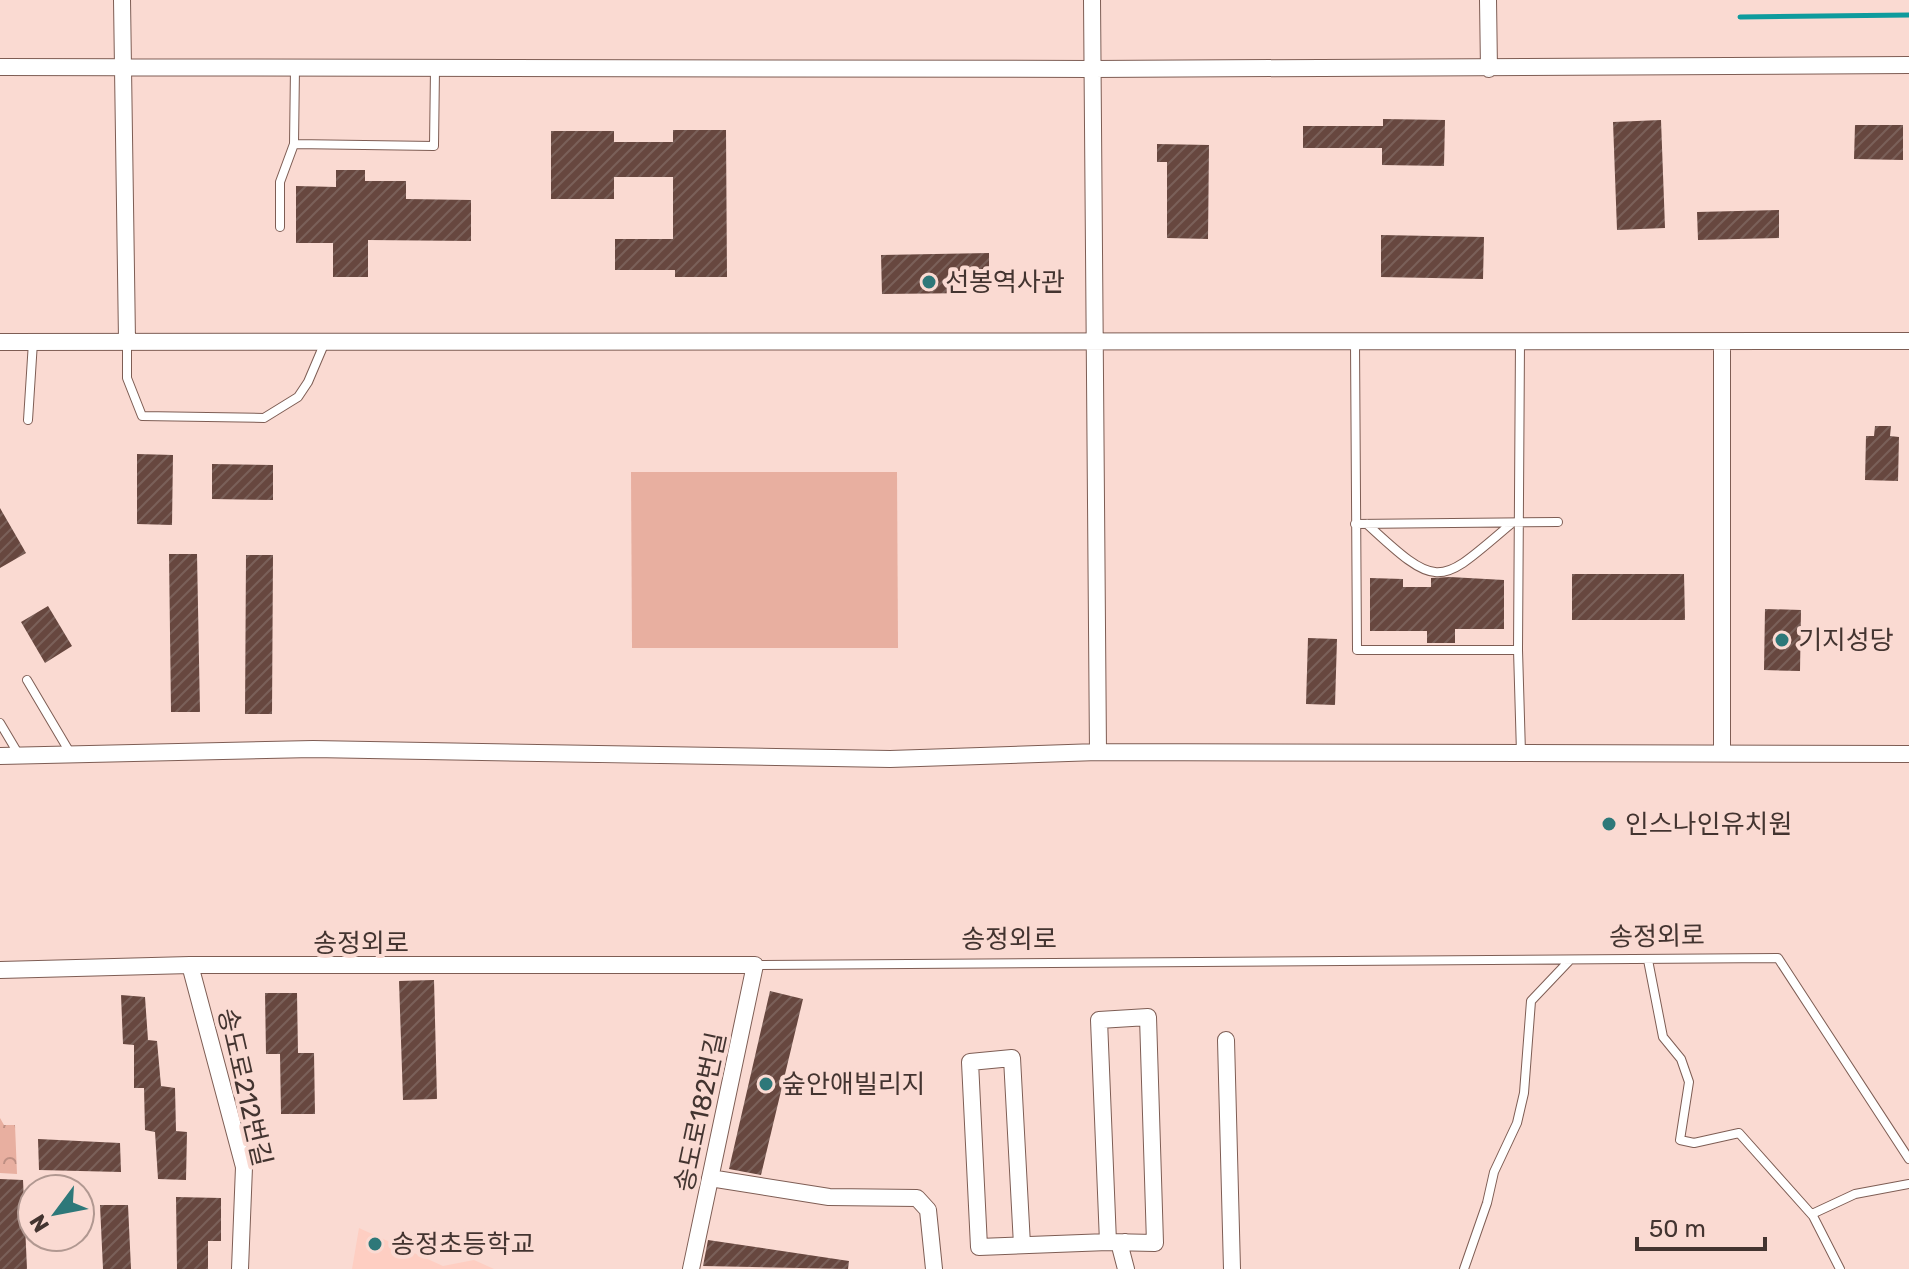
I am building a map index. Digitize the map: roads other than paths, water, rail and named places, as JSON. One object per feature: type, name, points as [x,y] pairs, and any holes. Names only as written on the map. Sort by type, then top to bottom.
[{"type":"street","points":[[122,0],[127,340]]},
{"type":"street","points":[[1092,0],[1098,752]]},
{"type":"street","points":[[1488,0],[1489,69]]},
{"type":"street","points":[[0,67],[1489,69],[1909,65]]},
{"type":"street","points":[[0,342],[1093,344],[1909,341]]},
{"type":"street","points":[[1722,342],[1722,753]]},
{"type":"street","points":[[0,756],[313,749],[890,759],[1098,752],[1909,754]]},
{"type":"street","name":"송정외로","points":[[0,970],[190,965],[755,965]]},
{"type":"street","name":"송도로212번길","points":[[190,965],[244,1167],[240,1269]]},
{"type":"street","name":"송도로182번길","points":[[691,1269],[755,965]]},
{"type":"street","points":[[1022,1245],[1012,1058],[970,1062],[979,1247],[1155,1243],[1148,1017],[1099,1020],[1108,1242]]},
{"type":"street","points":[[1226,1040],[1232,1269]]},
{"type":"street","points":[[710,1178],[829,1197],[917,1198],[928,1210],[934,1269]]},
{"type":"street","points":[[1125,1242],[1121,1250],[1126,1269]]},
{"type":"lane","points":[[280,227],[280,182],[294,144],[295,68]]},
{"type":"lane","points":[[294,144],[434,146],[435,69]]},
{"type":"lane","points":[[127,340],[127,378],[142,416],[264,418],[298,397],[308,382],[325,341]]},
{"type":"lane","points":[[28,420],[33,341]]},
{"type":"lane","points":[[1520,342],[1516,523],[1521,753]]},
{"type":"lane","points":[[1355,343],[1357,650],[1518,650]]},
{"type":"lane","points":[[1355,524],[1558,522]]},
{"type":"lane","points":[[1367,524],[1410,564],[1425,572],[1456,571],[1516,523]]},
{"type":"lane","points":[[27,680],[72,756]]},
{"type":"lane","points":[[0,723],[19,756]]},
{"type":"lane","name":"송정외로","points":[[755,965],[1778,958],[1909,1159]]},
{"type":"lane","points":[[1648,960],[1663,1037],[1681,1059],[1689,1082],[1680,1140],[1694,1143],[1739,1133],[1812,1214],[1840,1269]]},
{"type":"lane","points":[[1464,1269],[1487,1203],[1494,1172],[1517,1123],[1524,1093],[1531,1001],[1569,961]]},
{"type":"lane","points":[[1812,1214],[1855,1194],[1909,1184]]},
{"type":"waterway","points":[[1740,17],[1909,15]]},
{"type":"place","name":"선봉역사관","points":[[929,282]]},
{"type":"place","name":"기지성당","points":[[1782,640]]},
{"type":"place","name":"인스나인유치원","points":[[1609,824]]},
{"type":"place","name":"숲안애빌리지","points":[[766,1084]]},
{"type":"place","name":"송정초등학교","points":[[375,1244]]}]
